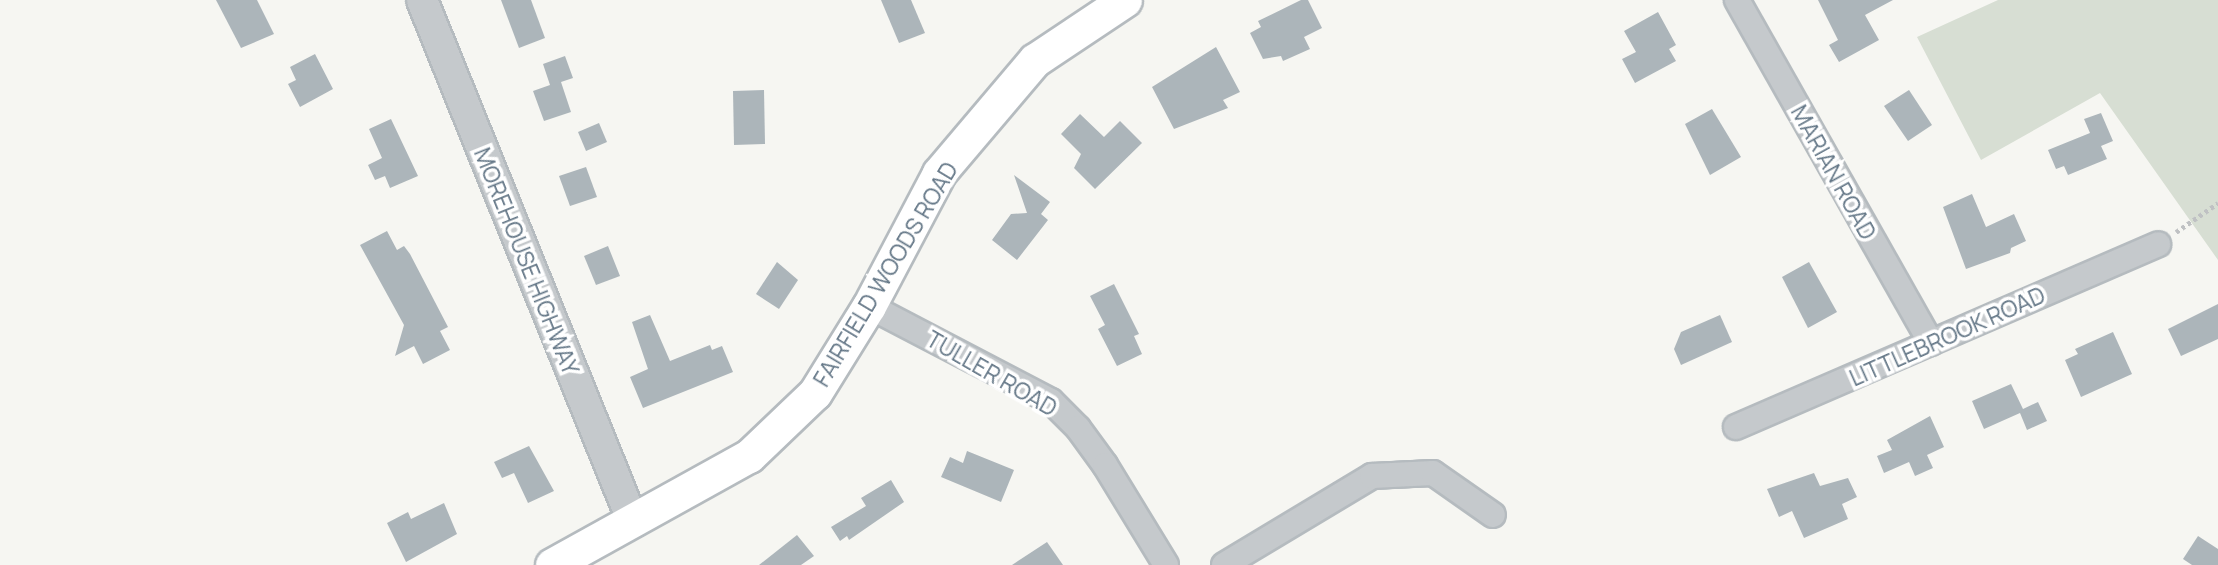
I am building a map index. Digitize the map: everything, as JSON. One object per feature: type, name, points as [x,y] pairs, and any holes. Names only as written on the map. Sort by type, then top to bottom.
[{"type":"main road","name":"FAIRFIELD WOODS ROAD","points":[[552,565],[749,456],[815,393],[869,306],[939,173],[1035,60],[1125,0]]},
{"type":"street","name":"MOREHOUSE HIGHWAY","points":[[422,0],[633,522]]},
{"type":"street","name":"MARIAN ROAD","points":[[1737,0],[1931,344]]},
{"type":"street","name":"LITTLEBROOK ROAD","points":[[1736,427],[2158,244]]},
{"type":"street","name":"TULLER ROAD","points":[[869,306],[1051,401],[1078,428],[1105,465],[1166,565]]},
{"type":"street","points":[[1224,565],[1372,477],[1433,473],[1493,515]]},
{"type":"path","points":[[2158,244],[2218,203]]},
{"type":"shaded area","points":[[1998,0],[2218,0],[2218,260],[2100,93],[1981,160],[1917,37]]},
{"type":"building","points":[[216,0],[257,0],[274,34],[241,48]]},
{"type":"building","points":[[501,0],[531,0],[545,38],[519,48]]},
{"type":"building","points":[[881,0],[911,0],[925,33],[899,43]]},
{"type":"building","points":[[1301,0],[1308,0],[1322,28],[1304,37],[1310,49],[1283,61],[1281,56],[1263,59],[1250,33],[1261,27],[1258,21]]},
{"type":"building","points":[[1818,0],[1893,0],[1865,15],[1879,40],[1839,62],[1829,45],[1838,40]]},
{"type":"building","points":[[1658,12],[1676,45],[1669,49],[1676,61],[1635,83],[1622,59],[1636,52],[1624,31]]},
{"type":"building","points":[[1216,47],[1240,92],[1223,100],[1228,108],[1174,129],[1152,87]]},
{"type":"building","points":[[315,54],[333,89],[300,107],[288,84],[296,80],[290,67]]},
{"type":"building","points":[[565,56],[573,78],[561,82],[571,112],[544,121],[533,91],[550,85],[543,64]]},
{"type":"building","points":[[764,90],[765,144],[734,145],[733,91]]},
{"type":"building","points":[[1909,90],[1932,125],[1908,141],[1884,106]]},
{"type":"building","points":[[1712,109],[1741,157],[1710,175],[1685,124]]},
{"type":"building","points":[[2101,113],[2113,141],[2101,146],[2107,159],[2068,175],[2064,166],[2056,169],[2048,150],[2090,133],[2084,119]]},
{"type":"building","points":[[1080,114],[1104,137],[1120,121],[1142,143],[1095,189],[1074,168],[1081,154],[1061,134]]},
{"type":"building","points":[[391,119],[418,176],[390,188],[385,176],[375,180],[368,165],[382,158],[369,129]]},
{"type":"building","points":[[599,123],[607,142],[586,151],[578,132]]},
{"type":"building","points":[[586,167],[597,197],[570,206],[559,176]]},
{"type":"building","points":[[1014,175],[1050,202],[1041,214],[1048,220],[1017,260],[992,240],[1011,214],[1027,213]]},
{"type":"building","points":[[1972,194],[1986,227],[2014,214],[2026,241],[2011,248],[2010,253],[1966,269],[1943,207]]},
{"type":"building","points":[[387,231],[397,250],[404,246],[410,254],[448,327],[440,331],[450,350],[423,364],[414,346],[395,356],[404,325],[360,245]]},
{"type":"building","points":[[608,246],[620,276],[596,285],[584,256]]},
{"type":"building","points":[[777,262],[798,280],[779,309],[756,294]]},
{"type":"building","points":[[1809,262],[1837,312],[1808,328],[1782,277]]},
{"type":"building","points":[[1114,284],[1139,334],[1134,336],[1142,354],[1117,366],[1098,329],[1105,325],[1090,296]]},
{"type":"building","points":[[2218,304],[2218,339],[2181,356],[2168,329]]},
{"type":"building","points":[[650,315],[670,361],[710,345],[712,350],[722,346],[733,372],[643,408],[630,377],[648,369],[632,322]]},
{"type":"building","points":[[1720,315],[1732,342],[1681,365],[1674,349],[1681,332]]},
{"type":"building","points":[[2113,332],[2132,374],[2081,397],[2065,360],[2078,354],[2075,349]]},
{"type":"building","points":[[2011,384],[2023,409],[2038,402],[2047,421],[2027,430],[2020,413],[1984,429],[1972,401]]},
{"type":"building","points":[[1930,416],[1944,447],[1927,455],[1933,468],[1915,476],[1909,462],[1884,473],[1877,456],[1892,450],[1887,440]]},
{"type":"building","points":[[529,446],[554,491],[528,503],[514,473],[502,478],[494,462]]},
{"type":"building","points":[[967,451],[1014,470],[1001,502],[941,477],[950,457],[963,463]]},
{"type":"building","points":[[1814,473],[1820,486],[1848,478],[1857,497],[1842,504],[1848,519],[1804,538],[1792,511],[1779,517],[1767,489]]},
{"type":"building","points":[[891,480],[904,502],[849,540],[847,536],[840,541],[831,527],[866,506],[861,498]]},
{"type":"building","points":[[444,503],[457,534],[406,562],[387,523],[408,512],[411,519]]},
{"type":"building","points":[[797,535],[814,556],[801,565],[759,565]]},
{"type":"building","points":[[2198,536],[2218,549],[2218,565],[2192,565],[2183,559]]},
{"type":"building","points":[[1047,542],[1063,565],[1012,565]]}]
